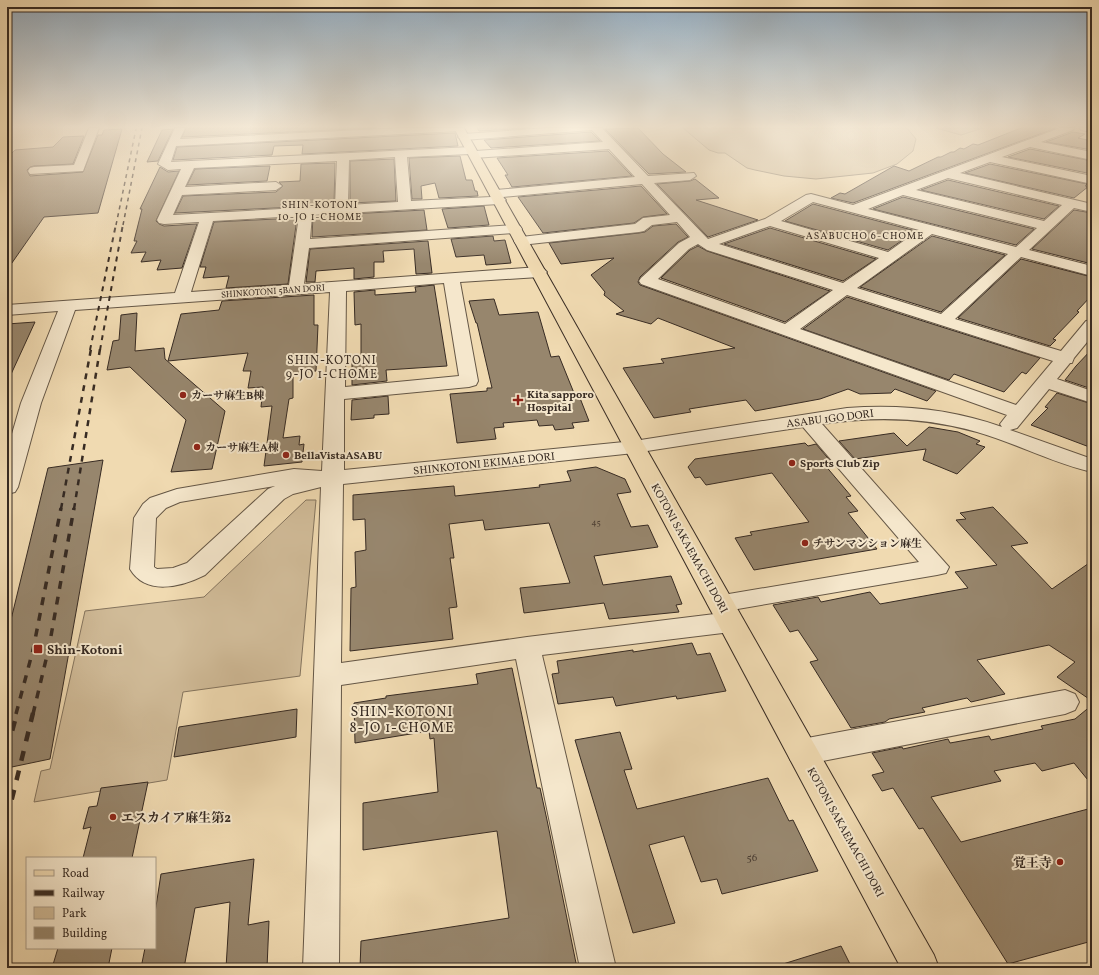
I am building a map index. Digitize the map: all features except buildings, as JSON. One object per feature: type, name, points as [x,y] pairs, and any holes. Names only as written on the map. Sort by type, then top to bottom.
[{"type":"main road","name":"KOTONI SAKAEMACHI DORI","points":[[484,174],[921,968]]},
{"type":"street","points":[[185,174],[164,220],[405,206],[690,176]]},
{"type":"street","points":[[178,191],[276,174]]},
{"type":"street","points":[[270,214],[279,174]]},
{"type":"street","points":[[341,210],[342,174]]},
{"type":"street","points":[[402,174],[405,206]]},
{"type":"street","points":[[640,174],[703,241],[845,289],[1066,359]]},
{"type":"street","points":[[855,209],[946,174],[1092,208]]},
{"type":"street","points":[[1062,174],[1092,180]]},
{"type":"street","points":[[902,191],[1046,226]]},
{"type":"street","points":[[944,320],[1046,226],[1092,192]]},
{"type":"street","points":[[1020,413],[647,281],[684,246],[770,222],[811,198],[1092,271]]},
{"type":"street","points":[[296,289],[306,212]]},
{"type":"street","points":[[181,298],[208,218]]},
{"type":"street","points":[[302,244],[518,235],[639,228],[648,221],[680,218]]},
{"type":"street","points":[[770,222],[891,256]]},
{"type":"street","points":[[786,330],[930,229]]},
{"type":"street","name":"SHINKOTONI 5BAN DORI","points":[[7,310],[539,272]]},
{"type":"street","points":[[336,394],[469,381],[451,278]]},
{"type":"street","points":[[320,968],[338,286]]},
{"type":"street","points":[[7,487],[31,403],[68,306]]},
{"type":"street","points":[[1003,433],[1066,359],[1092,325]]},
{"type":"street","points":[[1047,382],[1092,397]]},
{"type":"street","name":"ASABU 1GO DORI","points":[[634,447],[847,414],[898,412],[925,414],[951,419],[1003,433],[1092,466]]},
{"type":"street","points":[[327,676],[527,647],[725,612],[937,566],[808,420]]},
{"type":"street","name":"SHINKOTONI EKIMAE DORI","points":[[333,478],[634,447]]},
{"type":"street","points":[[294,476],[333,478],[276,494],[196,569],[186,574],[160,577],[149,576],[142,569],[145,518],[154,505],[162,500],[230,486],[294,476]]},
{"type":"street","points":[[230,486],[248,490],[257,498],[258,512]]},
{"type":"street","points":[[527,647],[598,968]]},
{"type":"street","points":[[802,752],[1065,702]]},
{"type":"green space","points":[[772,174],[868,174],[816,179]]},
{"type":"green space","points":[[306,500],[316,500],[300,676],[183,692],[167,780],[34,802],[41,771],[50,769],[85,611],[204,597]]},
{"type":"railway","points":[[116,225],[127,174]]},
{"type":"railway","points":[[123,225],[133,174]]},
{"type":"railway","points":[[90,350],[116,224]]},
{"type":"railway","points":[[100,350],[123,224]]},
{"type":"railway","points":[[61,509],[91,349]]},
{"type":"railway","points":[[74,509],[100,349]]},
{"type":"railway","points":[[16,714],[33,650],[61,508]]},
{"type":"railway","points":[[33,714],[49,647],[74,508]]},
{"type":"railway","points":[[7,750],[17,713]]},
{"type":"railway","points":[[7,819],[33,713]]},
{"type":"place","name":"カーサ麻生B棟","points":[[183,395]]},
{"type":"place","name":"Kita sapporo Hospital","points":[[518,400]]},
{"type":"place","name":"カーサ麻生A棟","points":[[197,447]]},
{"type":"place","name":"BellaVistaASABU","points":[[286,455]]},
{"type":"place","name":"Sports Club Zip","points":[[792,463]]},
{"type":"place","name":"チサンマンション麻生","points":[[805,543]]},
{"type":"place","name":"Shin-Kotoni","points":[[38,649]]},
{"type":"place","name":"エスカイア麻生第2","points":[[113,817]]},
{"type":"place","name":"覚王寺","points":[[1060,862]]},
{"type":"district","name":"SHIN-KOTONI 10-JO 1-CHOME","points":[[320,210]]},
{"type":"district","name":"ASABUCHO 6-CHOME","points":[[865,235]]},
{"type":"district","name":"SHIN-KOTONI 9-JO 1-CHOME","points":[[332,367]]},
{"type":"district","name":"SHIN-KOTONI 8-JO 1-CHOME","points":[[402,720]]}]
